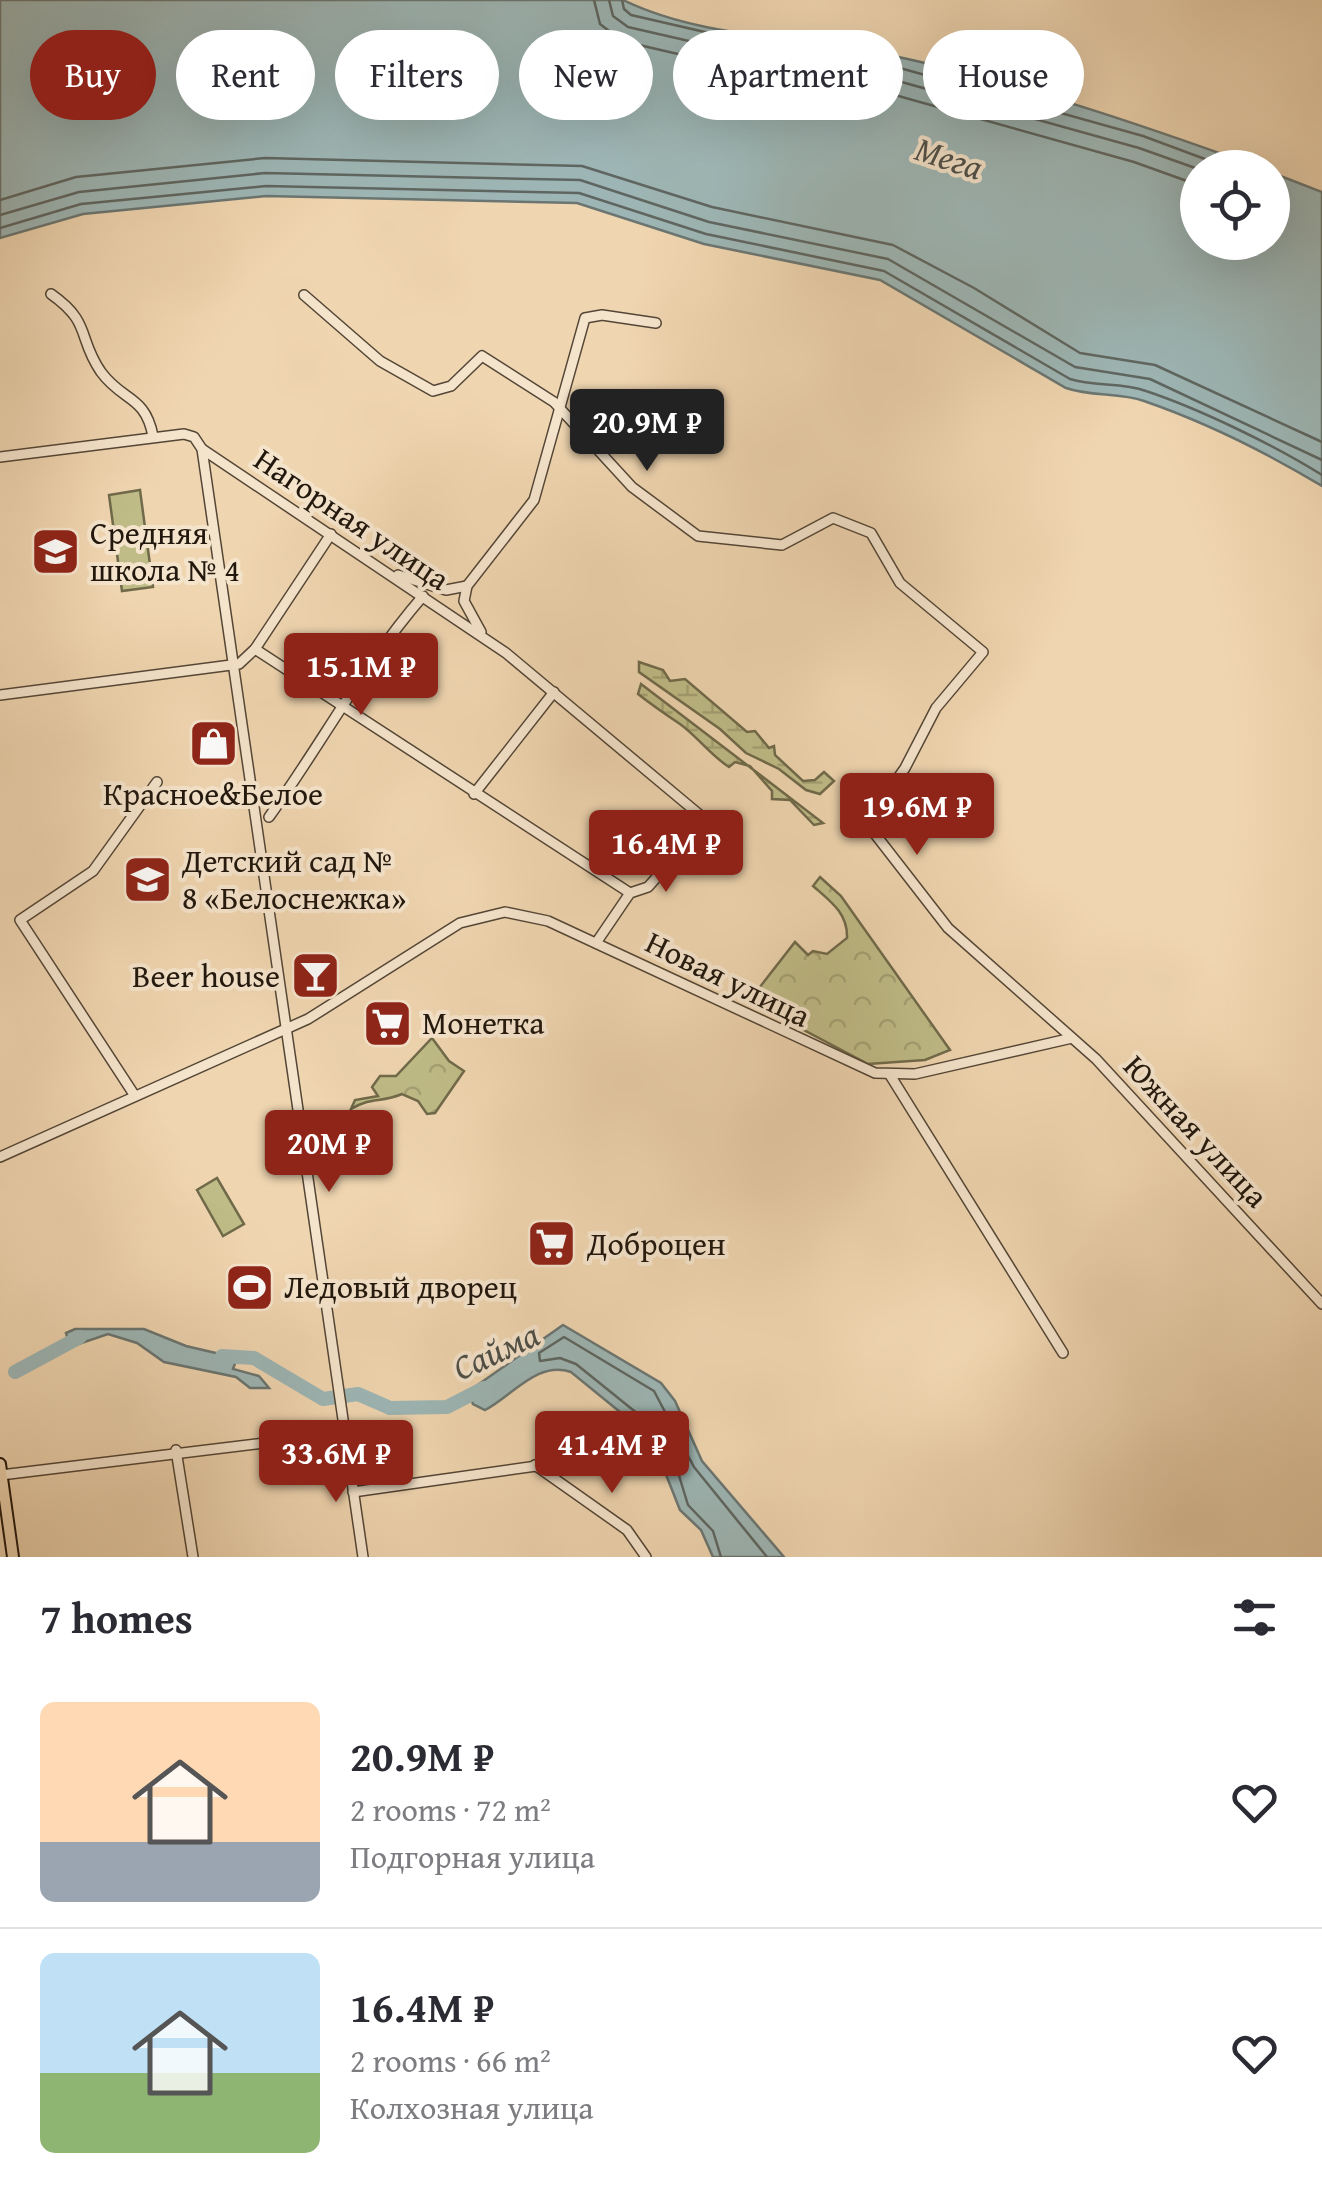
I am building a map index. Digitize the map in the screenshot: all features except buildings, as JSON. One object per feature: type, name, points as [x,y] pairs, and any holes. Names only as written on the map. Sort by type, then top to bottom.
[{"type":"main road","points":[[1,1470],[12,1557]]},
{"type":"street","points":[[51,294],[78,316],[94,360],[108,380],[146,408],[154,436]]},
{"type":"street","points":[[304,295],[380,361],[424,387],[444,390],[482,356],[562,410]]},
{"type":"street","points":[[380,568],[431,587],[455,590],[466,586],[532,505],[585,318],[602,315],[656,323]]},
{"type":"street","name":"Южная улица","points":[[562,410],[632,487],[698,536],[782,545],[832,518],[864,527],[875,538],[900,583],[983,652],[932,715],[906,768],[876,809],[872,830],[948,928],[1072,1038],[1322,1304]]},
{"type":"street","points":[[0,457],[154,436],[194,437],[202,449],[363,1557]]},
{"type":"street","name":"Нагорная улица","points":[[202,449],[486,639],[707,821],[648,887],[630,893]]},
{"type":"street","points":[[0,695],[244,662],[331,534]]},
{"type":"street","points":[[466,586],[467,610],[486,639]]},
{"type":"street","points":[[270,816],[344,709],[375,652],[423,596]]},
{"type":"street","points":[[255,649],[630,893],[596,943]]},
{"type":"street","points":[[474,794],[554,692]]},
{"type":"street","points":[[135,1096],[20,920],[92,872],[156,782]]},
{"type":"street","name":"Новая улица","points":[[0,1157],[284,1031],[330,1006],[447,929],[482,916],[526,914],[596,943],[823,1052],[890,1076],[934,1071],[1072,1038]]},
{"type":"street","points":[[890,1076],[1063,1353]]},
{"type":"street","points":[[1,1470],[305,1438]]},
{"type":"street","points":[[176,1450],[193,1557]]},
{"type":"street","points":[[353,1492],[572,1461]]},
{"type":"street","points":[[535,1465],[627,1530],[646,1557]]},
{"type":"green space","points":[[140,490],[153,587],[122,591],[109,495]]},
{"type":"green space","points":[[639,662],[663,670],[670,681],[685,679],[747,732],[755,731],[769,748],[774,746],[775,755],[803,781],[815,780],[824,772],[834,781],[820,794],[806,790],[779,769],[746,753],[720,729],[639,672]]},
{"type":"green space","points":[[641,684],[747,765],[735,762],[729,767],[722,762],[638,694]]},
{"type":"green space","points":[[753,770],[823,823],[814,825],[790,800],[772,799],[772,791]]},
{"type":"green space","points":[[820,877],[841,896],[950,1050],[925,1060],[868,1064],[749,1001],[795,942],[808,955],[813,951],[827,954],[847,938],[841,915],[813,886]]},
{"type":"green space","points":[[432,1038],[449,1061],[464,1071],[435,1113],[427,1114],[418,1101],[402,1094],[351,1109],[355,1100],[378,1096],[372,1087],[380,1076],[396,1076]]},
{"type":"green space","points":[[217,1178],[244,1224],[223,1236],[197,1190]]},
{"type":"water","name":"Мега","points":[[0,0],[623,0],[654,13],[726,30],[673,30],[673,120],[903,120],[903,58],[923,63],[923,120],[1084,120],[1084,108],[1209,150],[1180,150],[1180,260],[1290,260],[1290,180],[1322,192],[1322,486],[1235,439],[1167,409],[1135,398],[1066,388],[880,280],[704,244],[577,203],[266,196],[83,214],[0,238]]},
{"type":"water","points":[[563,1325],[661,1383],[675,1401],[702,1461],[784,1557],[713,1557],[701,1530],[680,1510],[659,1457],[631,1421],[571,1372],[547,1371],[536,1375],[485,1410],[473,1404],[470,1396],[476,1386]]},
{"type":"water","points":[[75,1329],[144,1329],[186,1346],[237,1358],[233,1369],[259,1376],[269,1388],[250,1388],[236,1377],[164,1362],[137,1343],[108,1334],[70,1347],[66,1333]]},
{"type":"waterway","name":"Сайма","points":[[15,1372],[80,1337]]},
{"type":"waterway","name":"Сайма","points":[[222,1356],[254,1358],[323,1399],[358,1394],[390,1408],[447,1407],[484,1388]]},
{"type":"place","name":"Средняя школа № 4","points":[[55,551]]},
{"type":"place","name":"Красное&Белое","points":[[213,744]]},
{"type":"place","name":"Детский сад № 8 «Белоснежка»","points":[[147,879]]},
{"type":"place","name":"Beer house","points":[[315,976]]},
{"type":"place","name":"Монетка","points":[[387,1023]]},
{"type":"place","name":"Доброцен","points":[[552,1244]]},
{"type":"place","name":"Ледовый дворец","points":[[249,1287]]}]
